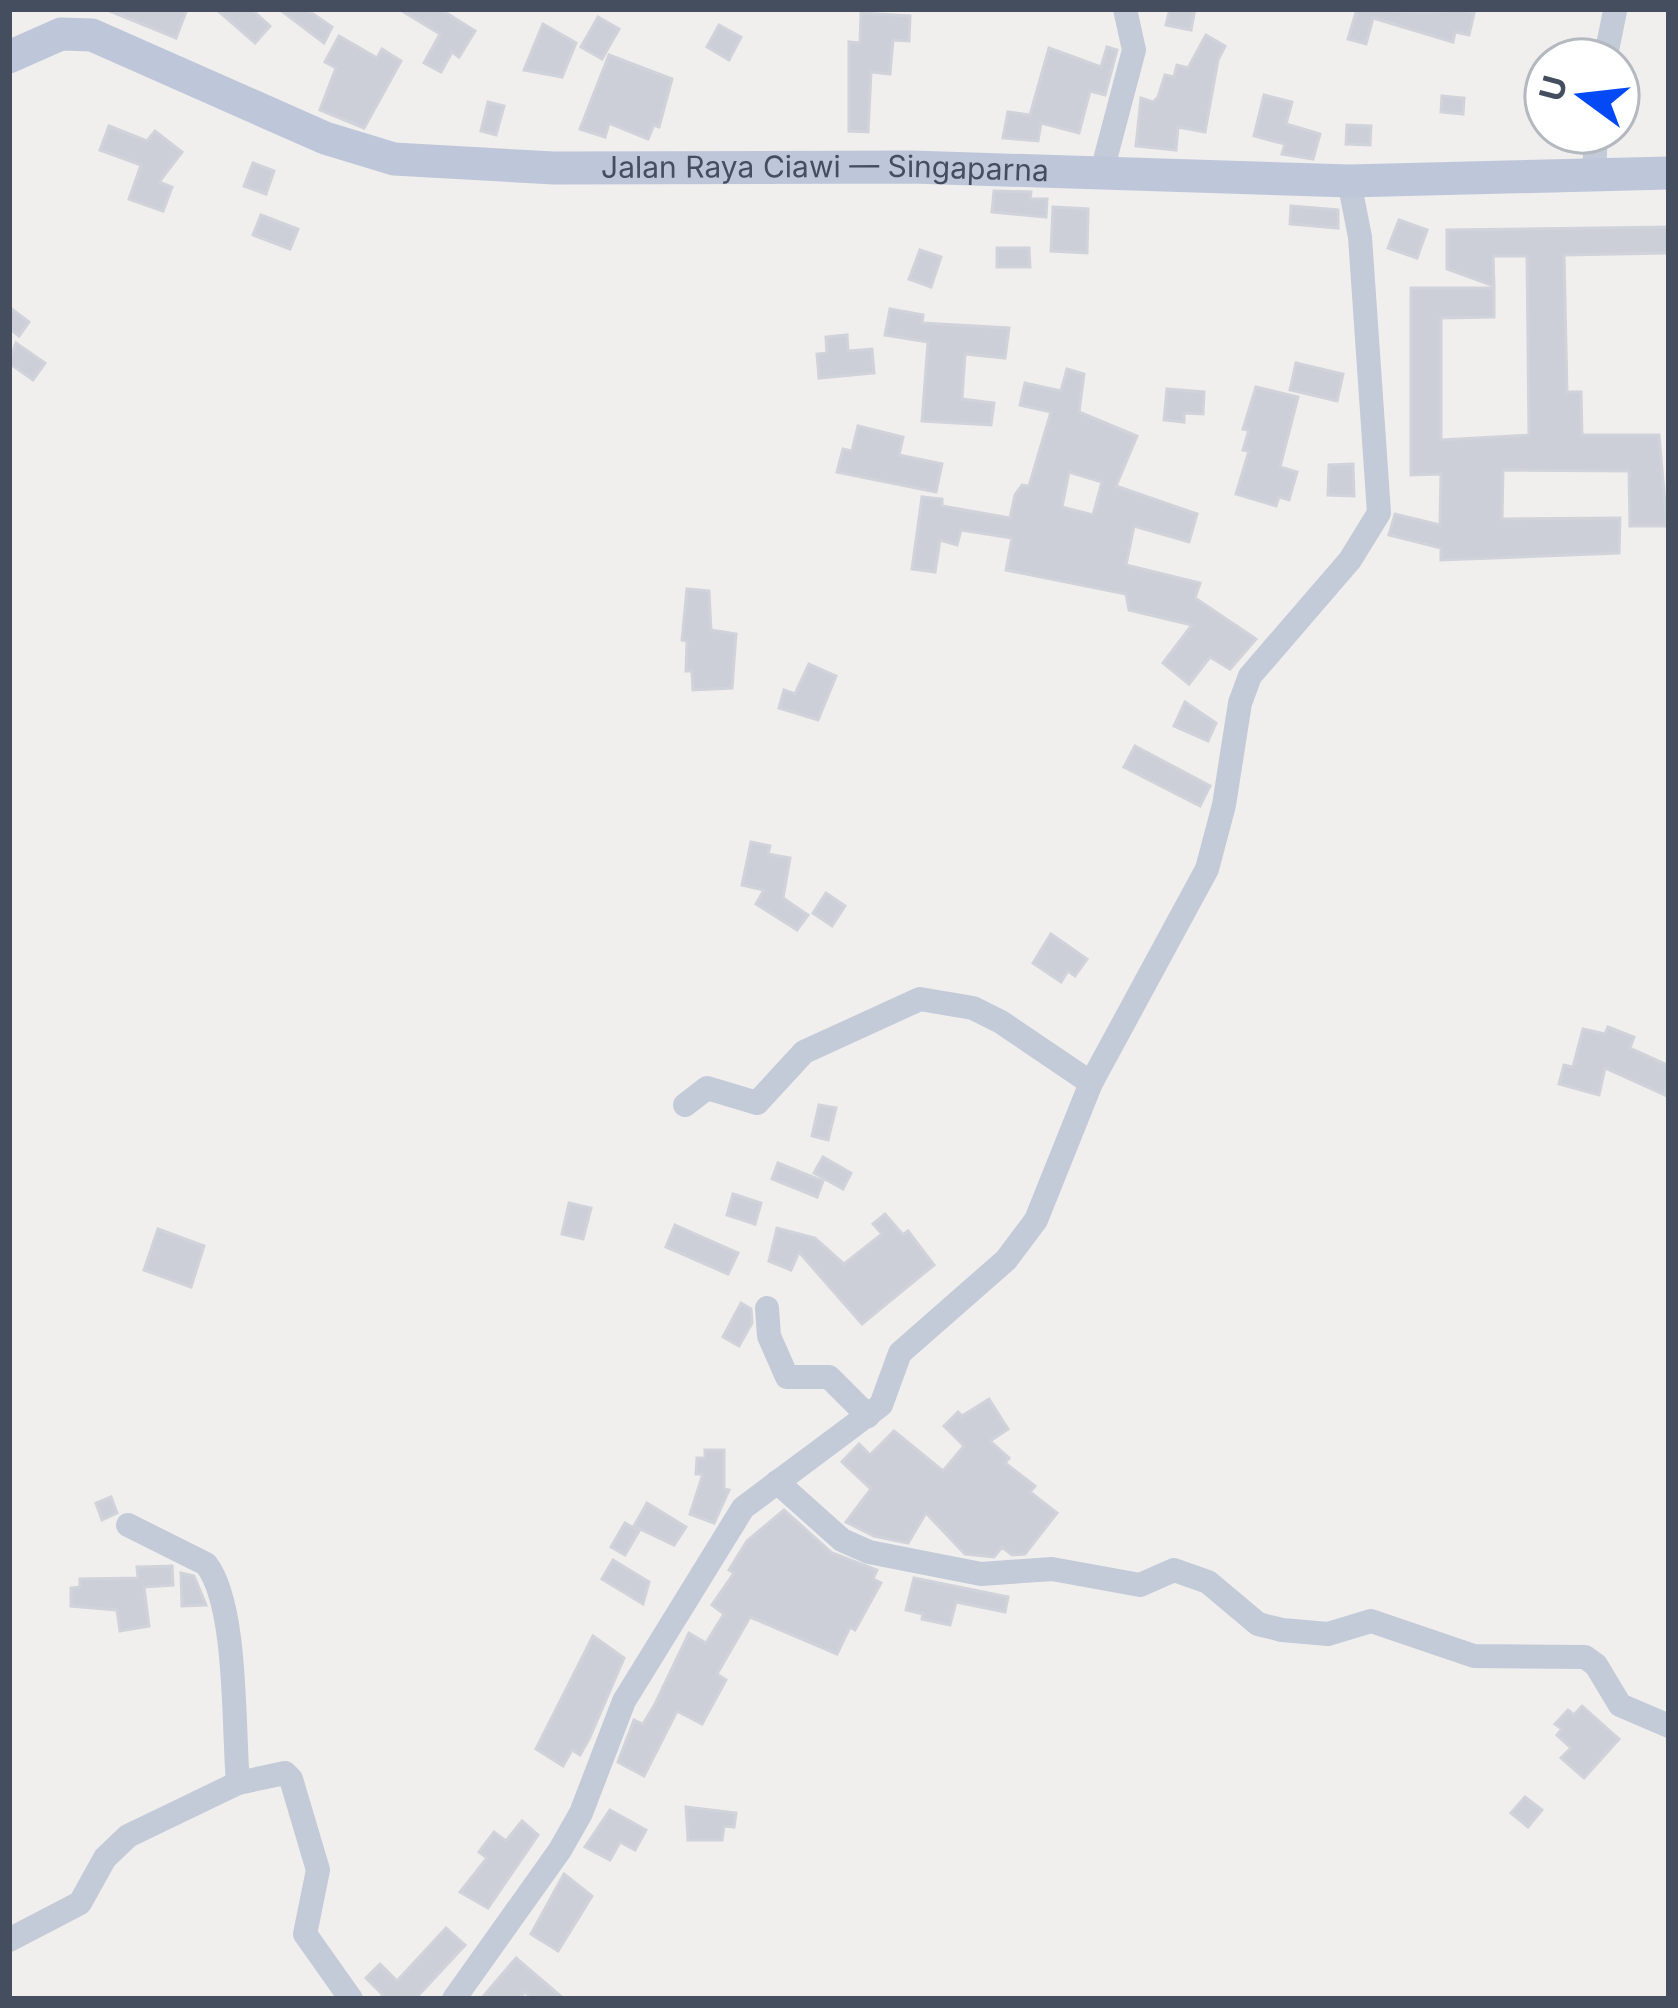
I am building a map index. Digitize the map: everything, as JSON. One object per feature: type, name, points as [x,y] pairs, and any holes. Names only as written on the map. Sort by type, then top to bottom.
[{"type":"main road","name":"Jalan Raya Ciawi — Singaparna","points":[[9,57],[88,22],[325,138],[394,159],[554,168],[1102,171],[1349,181],[1669,173]]},
{"type":"street","points":[[1102,171],[1134,50],[1125,9]]},
{"type":"street","points":[[1594,175],[1595,156]]},
{"type":"street","points":[[454,1999],[581,1813],[624,1701],[743,1508],[881,1405],[900,1353],[1022,1242],[1051,1188],[1091,1083],[1207,869],[1224,805],[1240,703],[1250,676],[1350,560],[1379,513],[1360,236],[1349,181]]},
{"type":"street","points":[[685,1105],[707,1088],[757,1103],[804,1052],[920,999],[974,1008],[1091,1083]]},
{"type":"street","points":[[767,1308],[770,1336],[787,1377],[829,1377],[868,1416]]},
{"type":"street","points":[[777,1482],[842,1540],[869,1552],[981,1574],[1052,1568],[1140,1585],[1174,1570],[1208,1582],[1258,1624],[1282,1630],[1328,1634],[1371,1622],[1474,1656],[1585,1657],[1596,1665],[1620,1706],[1669,1726]]},
{"type":"street","points":[[128,1525],[206,1564],[217,1582],[238,1783]]},
{"type":"street","points":[[9,1940],[80,1903],[105,1858],[128,1836],[238,1783],[284,1773],[291,1779],[318,1870],[304,1934],[350,1999]]},
{"type":"building","points":[[105,9],[187,9],[176,38]]},
{"type":"building","points":[[216,9],[251,9],[270,26],[255,43]]},
{"type":"building","points":[[279,9],[306,9],[332,27],[324,43]]},
{"type":"building","points":[[399,9],[440,9],[475,31],[459,57],[452,52],[441,72],[424,63],[440,34]]},
{"type":"building","points":[[1170,9],[1195,9],[1191,30],[1166,25]]},
{"type":"building","points":[[1357,9],[1474,13],[1469,35],[1455,32],[1453,42],[1373,18],[1366,44],[1348,39]]},
{"type":"building","points":[[861,13],[910,16],[909,41],[893,40],[890,74],[871,72],[868,132],[849,131],[849,42],[860,43]]},
{"type":"building","points":[[598,17],[619,29],[602,59],[581,47]]},
{"type":"building","points":[[543,24],[576,43],[562,77],[524,70]]},
{"type":"building","points":[[719,25],[741,37],[729,60],[707,47]]},
{"type":"building","points":[[1206,35],[1225,46],[1218,60],[1205,132],[1178,127],[1176,150],[1136,146],[1141,98],[1153,102],[1165,75],[1174,77],[1177,65],[1188,68]]},
{"type":"building","points":[[339,36],[377,58],[382,49],[401,61],[364,128],[320,110],[336,68],[325,62]]},
{"type":"building","points":[[1107,47],[1117,50],[1105,95],[1090,91],[1079,133],[1041,123],[1038,141],[1003,138],[1008,112],[1030,115],[1049,48],[1101,67]]},
{"type":"building","points":[[609,55],[672,79],[659,127],[654,125],[648,139],[609,123],[605,137],[580,129]]},
{"type":"building","points":[[1264,95],[1292,102],[1286,124],[1320,134],[1313,159],[1282,154],[1285,144],[1254,136]]},
{"type":"building","points":[[1442,96],[1464,98],[1463,114],[1441,112]]},
{"type":"building","points":[[488,102],[504,106],[496,135],[481,131]]},
{"type":"building","points":[[1347,125],[1371,126],[1370,145],[1346,144]]},
{"type":"building","points":[[109,126],[147,141],[155,131],[182,152],[159,182],[172,187],[163,211],[129,199],[141,165],[100,150]]},
{"type":"building","points":[[253,163],[274,171],[266,194],[244,186]]},
{"type":"building","points":[[994,191],[1031,192],[1030,199],[1047,199],[1046,217],[992,212]]},
{"type":"building","points":[[1291,206],[1338,210],[1338,228],[1290,224]]},
{"type":"building","points":[[1053,207],[1088,209],[1087,253],[1051,251]]},
{"type":"building","points":[[261,215],[298,229],[290,249],[253,235]]},
{"type":"building","points":[[1399,220],[1427,230],[1417,258],[1388,248]]},
{"type":"building","points":[[1669,227],[1669,253],[1564,255],[1567,392],[1581,392],[1582,435],[1659,435],[1667,526],[1630,526],[1629,471],[1503,470],[1502,519],[1620,518],[1619,553],[1441,560],[1441,548],[1389,535],[1395,514],[1440,525],[1441,474],[1411,475],[1411,288],[1494,288],[1494,317],[1441,318],[1441,440],[1529,435],[1527,256],[1493,256],[1494,286],[1447,269],[1447,230]]},
{"type":"building","points":[[997,248],[1029,248],[1030,267],[997,267]]},
{"type":"building","points":[[920,250],[941,257],[931,287],[909,279]]},
{"type":"building","points":[[9,307],[29,322],[19,336],[9,328]]},
{"type":"building","points":[[890,309],[923,315],[922,323],[1009,328],[1005,358],[965,354],[962,399],[994,403],[991,425],[922,421],[928,342],[885,335]]},
{"type":"building","points":[[847,335],[848,351],[872,349],[874,373],[819,378],[817,354],[827,353],[826,337]]},
{"type":"building","points":[[16,343],[45,363],[33,380],[9,363]]},
{"type":"building","points":[[1296,363],[1343,374],[1337,401],[1290,390]]},
{"type":"building","points":[[1067,369],[1084,374],[1079,412],[1137,436],[1116,486],[1197,514],[1189,542],[1134,526],[1126,565],[1200,583],[1195,598],[1256,639],[1230,669],[1210,657],[1189,684],[1163,663],[1192,625],[1129,610],[1126,594],[1006,570],[1012,538],[961,530],[957,545],[940,540],[935,572],[912,569],[922,497],[942,499],[942,506],[1010,518],[1015,495],[1022,485],[1029,486],[1051,412],[1020,405],[1025,383],[1061,391]],"holes":[[[1069,472],[1102,482],[1093,515],[1062,507]]]},
{"type":"building","points":[[1256,387],[1298,397],[1280,467],[1297,472],[1289,500],[1279,497],[1276,506],[1236,494],[1249,451],[1243,450],[1249,430],[1243,429]]},
{"type":"building","points":[[1167,389],[1204,392],[1203,414],[1184,413],[1184,422],[1164,420]]},
{"type":"building","points":[[858,426],[903,437],[899,455],[942,464],[936,492],[837,472],[843,449],[852,451]]},
{"type":"building","points":[[1353,464],[1354,496],[1328,495],[1329,465]]},
{"type":"building","points":[[687,589],[709,591],[711,630],[736,634],[732,688],[693,690],[692,671],[686,671],[687,641],[682,640]]},
{"type":"building","points":[[809,664],[836,676],[818,720],[779,708],[784,690],[795,694]]},
{"type":"building","points":[[1185,702],[1216,723],[1208,741],[1174,726]]},
{"type":"building","points":[[1135,746],[1210,786],[1200,806],[1124,767]]},
{"type":"building","points":[[751,842],[770,846],[768,854],[790,858],[783,898],[808,915],[797,930],[756,904],[764,890],[742,885]]},
{"type":"building","points":[[826,893],[845,906],[832,926],[813,913]]},
{"type":"building","points":[[1051,934],[1087,959],[1075,976],[1068,971],[1061,982],[1033,963]]},
{"type":"building","points":[[1608,1027],[1634,1037],[1630,1048],[1669,1066],[1665,1095],[1605,1068],[1599,1095],[1559,1084],[1564,1065],[1573,1067],[1583,1029],[1605,1034]]},
{"type":"building","points":[[819,1105],[836,1108],[828,1140],[812,1136]]},
{"type":"building","points":[[823,1157],[851,1173],[843,1189],[814,1173]]},
{"type":"building","points":[[778,1163],[823,1181],[817,1197],[772,1179]]},
{"type":"building","points":[[733,1194],[761,1203],[755,1224],[727,1215]]},
{"type":"building","points":[[569,1203],[591,1208],[583,1239],[562,1234]]},
{"type":"building","points":[[885,1214],[903,1235],[908,1231],[934,1265],[862,1324],[799,1252],[791,1270],[769,1261],[777,1228],[815,1238],[844,1264],[882,1234],[873,1224]]},
{"type":"building","points":[[675,1225],[738,1253],[728,1274],[666,1247]]},
{"type":"building","points":[[158,1229],[204,1246],[191,1287],[144,1270]]},
{"type":"building","points":[[741,1303],[751,1309],[752,1323],[739,1346],[723,1337]]},
{"type":"building","points":[[989,1399],[1008,1429],[990,1441],[1009,1458],[1005,1463],[1035,1486],[1030,1492],[1057,1513],[1025,1554],[1012,1555],[1002,1547],[994,1557],[965,1554],[926,1513],[908,1543],[874,1536],[846,1522],[871,1489],[842,1462],[859,1444],[870,1455],[894,1431],[943,1471],[964,1446],[944,1426],[958,1412],[962,1416]]},
{"type":"building","points":[[705,1450],[724,1450],[724,1489],[729,1490],[714,1523],[690,1514],[703,1474],[696,1474],[697,1458],[705,1458]]},
{"type":"building","points":[[111,1497],[117,1513],[102,1520],[96,1503]]},
{"type":"building","points":[[647,1503],[686,1527],[674,1545],[634,1526]]},
{"type":"building","points":[[784,1510],[832,1553],[877,1570],[873,1579],[881,1583],[855,1630],[850,1627],[837,1654],[750,1617],[717,1674],[726,1680],[702,1724],[677,1711],[644,1776],[618,1762],[634,1720],[643,1724],[689,1633],[706,1643],[724,1614],[712,1605],[734,1573],[729,1570],[747,1541]]},
{"type":"building","points":[[625,1523],[639,1531],[625,1555],[611,1547]]},
{"type":"building","points":[[613,1560],[649,1582],[643,1604],[602,1579]]},
{"type":"building","points":[[172,1566],[173,1585],[144,1587],[149,1626],[120,1631],[117,1610],[71,1606],[71,1588],[80,1587],[80,1579],[138,1578],[137,1567]]},
{"type":"building","points":[[181,1573],[194,1576],[206,1605],[182,1606]]},
{"type":"building","points":[[914,1578],[1008,1597],[1005,1612],[956,1602],[950,1625],[922,1619],[923,1614],[906,1610]]},
{"type":"building","points":[[593,1636],[624,1658],[580,1755],[572,1750],[563,1766],[536,1749]]},
{"type":"building","points":[[1582,1706],[1619,1739],[1584,1778],[1561,1758],[1571,1748],[1557,1735],[1562,1729],[1555,1724],[1568,1710],[1574,1715]]},
{"type":"building","points":[[1525,1797],[1542,1810],[1528,1827],[1511,1813]]},
{"type":"building","points":[[686,1807],[736,1813],[734,1827],[724,1826],[722,1840],[688,1840]]},
{"type":"building","points":[[610,1810],[646,1830],[635,1850],[620,1842],[610,1860],[585,1847]]},
{"type":"building","points":[[522,1821],[538,1835],[488,1908],[460,1892],[487,1858],[479,1852],[494,1832],[506,1841]]},
{"type":"building","points":[[564,1874],[592,1896],[558,1951],[531,1934]]},
{"type":"building","points":[[446,1928],[465,1945],[415,1999],[379,1999],[383,1995],[366,1978],[380,1964],[397,1981]]},
{"type":"building","points":[[516,1958],[564,1999],[532,1999],[525,1992],[519,1999],[481,1999]]}]
